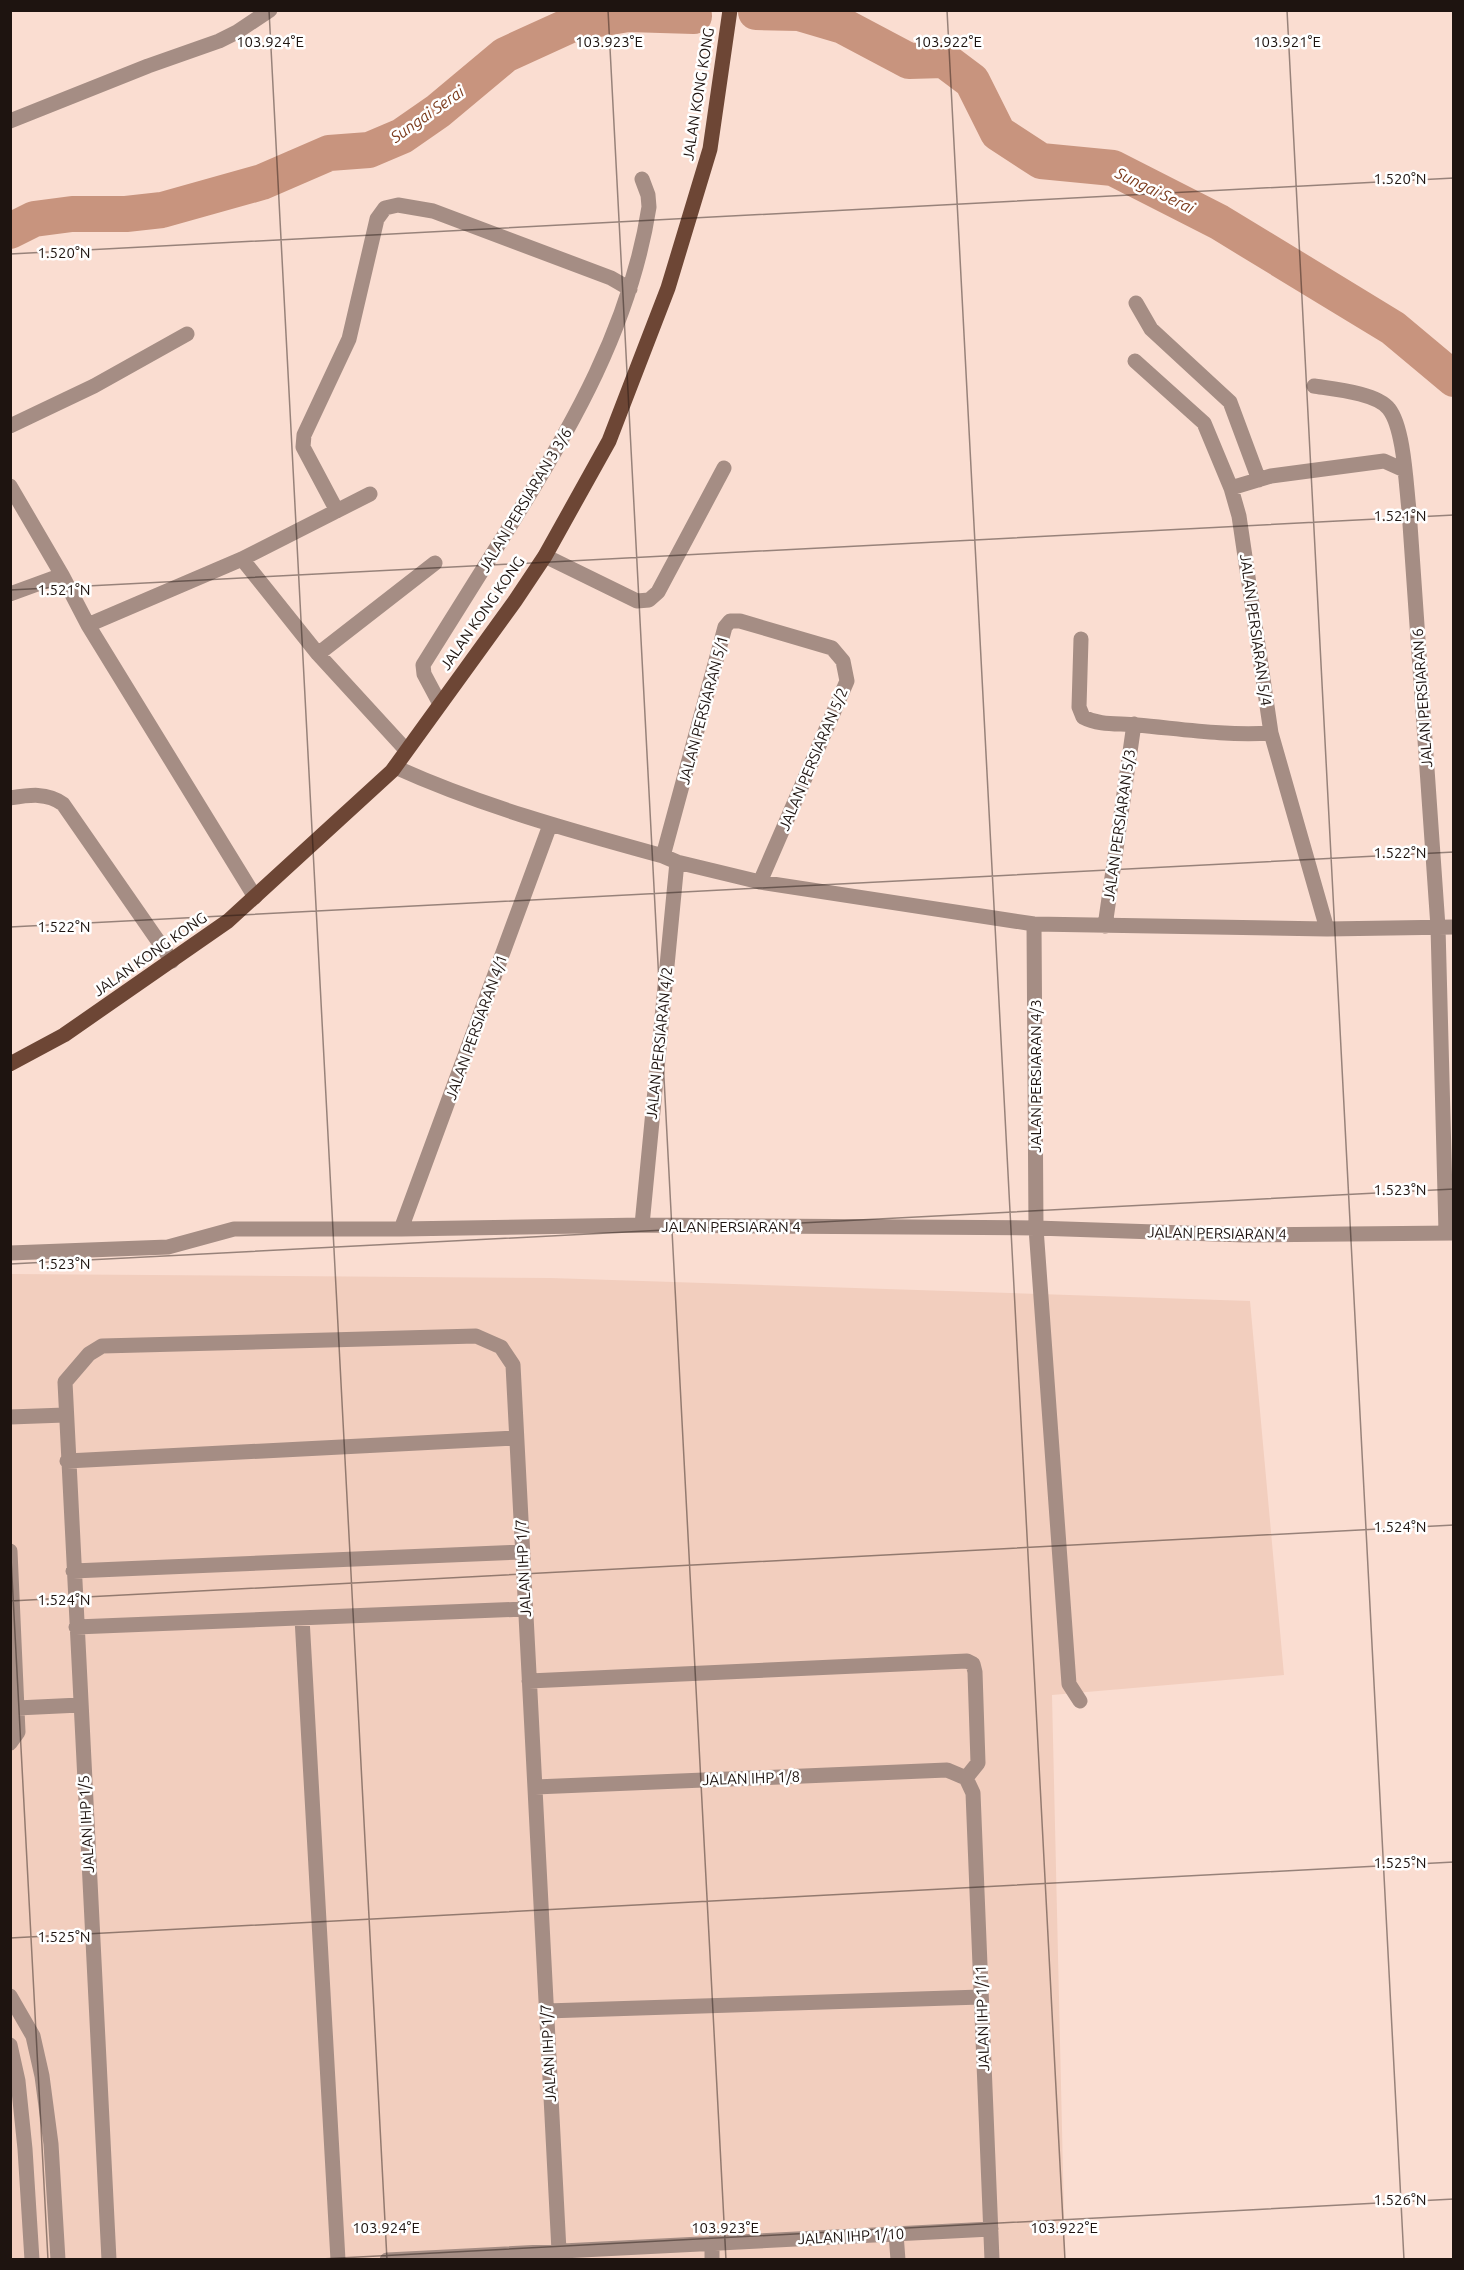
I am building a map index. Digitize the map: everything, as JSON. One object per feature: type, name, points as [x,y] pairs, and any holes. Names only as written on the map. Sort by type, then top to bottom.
[{"type":"main road","name":"JALAN KONG KONG","points":[[10,1064],[64,1035],[228,921],[394,767],[544,556],[609,441],[668,288],[710,149],[730,10]]},
{"type":"street","points":[[10,121],[148,66],[219,41],[270,10]]},
{"type":"street","points":[[337,511],[303,447],[304,435],[349,339],[377,219],[385,208],[398,205],[433,211],[611,278],[630,289],[649,207],[648,195],[642,179]]},
{"type":"street","name":"JALAN PERSIARAN 3 3/6","points":[[440,704],[424,674],[423,665],[558,449],[586,396],[630,289]]},
{"type":"street","points":[[1136,303],[1151,330],[1230,402],[1259,480]]},
{"type":"street","points":[[10,426],[94,386],[187,333]]},
{"type":"street","name":"JALAN PERSIARAN 5/4","points":[[1135,361],[1204,423],[1231,488],[1239,516],[1271,733],[1326,929]]},
{"type":"street","name":"JALAN PERSIARAN 6","points":[[1314,386],[1358,393],[1388,407],[1395,421],[1404,470],[1446,927],[1450,1233]]},
{"type":"street","points":[[1231,488],[1270,476],[1384,462],[1404,470]]},
{"type":"street","points":[[544,556],[637,601],[648,600],[658,591],[724,468]]},
{"type":"street","points":[[10,486],[88,625],[255,897]]},
{"type":"street","points":[[88,625],[242,559],[370,494]]},
{"type":"street","points":[[242,559],[318,654],[406,750]]},
{"type":"street","points":[[318,654],[435,563]]},
{"type":"street","points":[[10,594],[62,575]]},
{"type":"street","name":"JALAN PERSIARAN 5/1","points":[[670,859],[725,627],[730,621],[740,621],[786,635]]},
{"type":"street","name":"JALAN PERSIARAN 5/2","points":[[760,882],[847,681],[843,661],[832,648],[786,635]]},
{"type":"street","points":[[1081,639],[1079,707],[1083,717],[1093,722],[1239,735],[1271,733]]},
{"type":"street","name":"JALAN PERSIARAN 5/3","points":[[1105,926],[1134,724]]},
{"type":"street","points":[[394,767],[441,788],[550,825],[760,882],[1034,924],[1326,929],[1446,927]]},
{"type":"street","points":[[10,798],[34,795],[54,797],[63,804],[172,961]]},
{"type":"street","name":"JALAN PERSIARAN 4/1","points":[[401,1229],[550,825]]},
{"type":"street","name":"JALAN PERSIARAN 4/2","points":[[642,1225],[670,859]]},
{"type":"street","name":"JALAN PERSIARAN 4/3","points":[[1034,924],[1036,1228],[1069,1684],[1080,1701]]},
{"type":"street","name":"JALAN PERSIARAN 4","points":[[10,1253],[168,1247],[234,1229],[642,1225],[1036,1228],[1245,1235],[1450,1233]]},
{"type":"street","name":"JALAN IHP 1/7","points":[[64,1388],[65,1382],[89,1354],[102,1346],[476,1336],[501,1347],[513,1365],[559,2251]]},
{"type":"street","name":"JALAN IHP 1/5","points":[[64,1388],[109,2259]]},
{"type":"street","points":[[10,1417],[65,1415]]},
{"type":"street","points":[[68,1461],[516,1438]]},
{"type":"street","points":[[10,1551],[18,1732],[10,1743]]},
{"type":"street","points":[[73,1571],[522,1552]]},
{"type":"street","points":[[76,1627],[525,1609]]},
{"type":"street","points":[[303,1618],[338,2259]]},
{"type":"street","points":[[529,1681],[967,1661],[973,1664],[975,1672],[978,1763],[966,1778]]},
{"type":"street","points":[[17,1708],[80,1705]]},
{"type":"street","name":"JALAN IHP 1/8","points":[[535,1787],[947,1770],[966,1778]]},
{"type":"street","name":"JALAN IHP 1/11","points":[[966,1778],[973,1793],[992,2259]]},
{"type":"street","points":[[10,1996],[33,2036],[42,2076],[51,2144],[58,2259]]},
{"type":"street","points":[[546,2011],[981,1997]]},
{"type":"street","points":[[10,2045],[18,2081],[25,2149],[32,2259]]},
{"type":"street","name":"JALAN IHP 1/10","points":[[387,2259],[991,2229]]},
{"type":"street","points":[[896,2234],[897,2259]]},
{"type":"street","points":[[712,2243],[712,2259]]},
{"type":"shaded area","points":[[11,1274],[551,1278],[1250,1301],[1284,1675],[1052,1695],[1065,2259],[11,2260]]},
{"type":"waterway","name":"Sungai Serai","points":[[756,12],[799,13],[843,26],[909,61],[944,60],[972,81],[998,133],[1041,161],[1113,168],[1219,222],[1393,328],[1454,379]]},
{"type":"waterway","name":"Sungai Serai","points":[[10,231],[34,219],[72,214],[126,214],[162,210],[262,182],[329,153],[369,150],[402,136],[438,111],[505,55],[575,23],[628,14],[694,16]]}]
